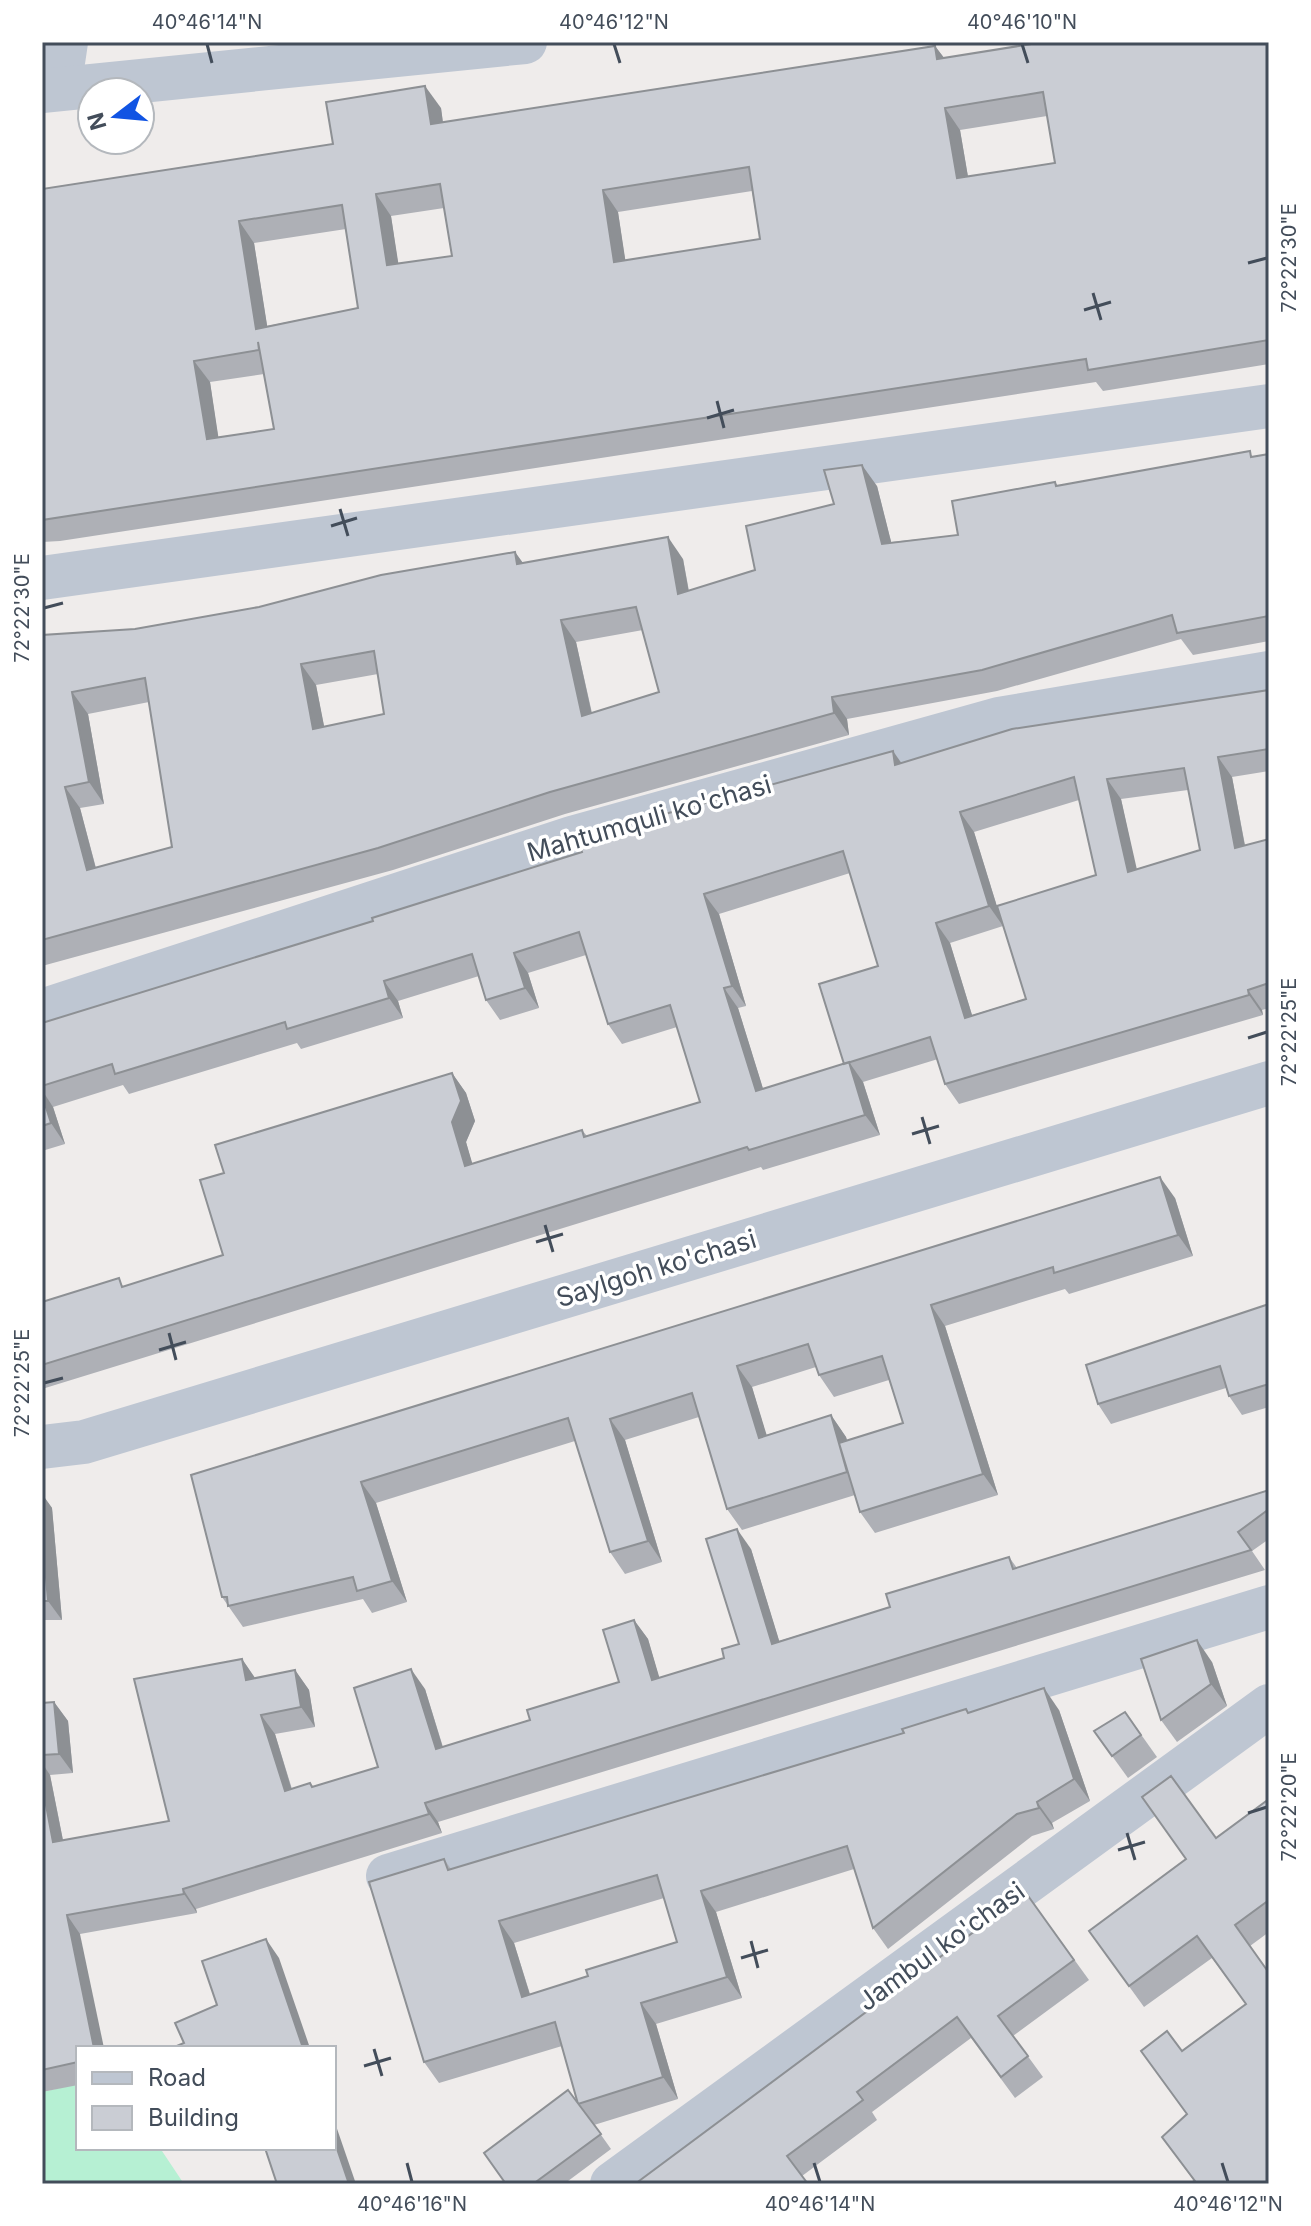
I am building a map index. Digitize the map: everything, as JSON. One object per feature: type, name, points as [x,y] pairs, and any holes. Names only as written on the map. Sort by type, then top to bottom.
[{"type":"street","points":[[66,42],[50,90],[525,42]]},
{"type":"street","points":[[42,578],[1269,406]]},
{"type":"street","name":"Mahtumquli ko'chasi","points":[[42,1011],[572,838],[999,719],[1269,673]]},
{"type":"street","name":"Saylgoh ko'chasi","points":[[42,1447],[84,1442],[1269,1083]]},
{"type":"street","points":[[371,1881],[1269,1607]]},
{"type":"street","name":"Jambul ko'chasi","points":[[612,2184],[1269,1706]]},
{"type":"green space","points":[[76,2084],[76,2150],[161,2150],[184,2184],[42,2184],[42,2092]]},
{"type":"building","points":[[1044,42],[1269,42],[1269,340],[1088,370],[1086,359],[42,520],[42,189],[333,144],[326,102],[425,86],[431,124],[935,46],[937,59]],"holes":[[[1043,92],[1055,163],[957,178],[945,108]],[[749,167],[760,239],[614,262],[603,190]],[[440,184],[452,256],[387,265],[376,194]],[[342,205],[358,308],[256,329],[239,221]],[[258,342],[274,429],[207,439],[194,361],[259,350]]]},
{"type":"building","points":[[1250,451],[1251,457],[1269,454],[1269,616],[1177,633],[1172,615],[982,670],[832,697],[834,713],[550,792],[378,848],[42,940],[42,635],[135,629],[259,607],[381,575],[515,552],[517,564],[668,537],[678,594],[755,570],[746,526],[834,504],[824,470],[862,465],[882,544],[958,535],[952,501],[1055,482],[1056,486]],"holes":[[[636,607],[659,692],[582,716],[561,620]],[[374,651],[384,714],[313,729],[301,664]],[[145,678],[172,847],[87,870],[65,787],[89,782],[72,692]]]},
{"type":"building","points":[[1269,690],[1269,749],[1218,757],[1235,848],[1269,839],[1269,983],[1248,990],[1249,995],[945,1084],[930,1037],[849,1062],[865,1115],[749,1150],[747,1147],[42,1365],[42,1302],[119,1278],[122,1287],[223,1255],[200,1180],[224,1173],[215,1145],[452,1073],[461,1101],[452,1122],[465,1166],[582,1130],[584,1137],[700,1102],[670,1005],[608,1024],[579,932],[514,953],[525,988],[486,1000],[472,954],[384,981],[389,998],[287,1029],[285,1022],[115,1074],[112,1064],[42,1086],[42,1023],[373,921],[372,918],[582,852],[578,838],[893,751],[895,765],[1012,729]],"holes":[[[1184,768],[1200,850],[1128,872],[1107,779]],[[1074,777],[1096,875],[997,906],[1026,999],[965,1018],[936,923],[989,906],[960,812]],[[843,851],[878,966],[819,984],[844,1064],[756,1091],[724,988],[732,986],[704,894]]]},
{"type":"building","points":[[42,1095],[51,1123],[42,1126]]},
{"type":"building","points":[[1160,1177],[1178,1235],[1054,1273],[1053,1267],[931,1305],[983,1474],[860,1512],[839,1443],[903,1423],[882,1356],[819,1375],[808,1344],[737,1366],[759,1438],[831,1415],[847,1472],[727,1509],[692,1393],[610,1419],[648,1541],[610,1552],[568,1418],[361,1482],[392,1581],[357,1591],[353,1577],[228,1606],[227,1597],[222,1597],[191,1475]]},
{"type":"building","points":[[1269,1304],[1269,1384],[1229,1396],[1220,1366],[1098,1404],[1086,1365]]},
{"type":"building","points":[[1269,1490],[1269,1509],[1238,1532],[1251,1550],[425,1803],[429,1814],[183,1889],[184,1894],[67,1915],[94,2046],[76,2046],[76,2062],[42,2070],[42,1784],[53,1842],[169,1821],[134,1679],[242,1659],[246,1680],[295,1670],[301,1707],[261,1715],[285,1791],[310,1783],[312,1787],[378,1767],[354,1688],[411,1669],[436,1749],[530,1720],[527,1710],[619,1682],[603,1630],[634,1620],[652,1680],[724,1658],[722,1649],[739,1644],[706,1539],[737,1529],[772,1644],[890,1607],[886,1594],[1009,1557],[1013,1569]]},
{"type":"building","points":[[42,1531],[48,1601],[42,1601]]},
{"type":"building","points":[[1197,1640],[1211,1684],[1161,1720],[1141,1659]]},
{"type":"building","points":[[1044,1688],[1074,1779],[1037,1802],[1039,1808],[1017,1814],[873,1928],[847,1846],[701,1891],[727,1977],[641,2003],[663,2077],[578,2104],[555,2022],[424,2062],[369,1882],[444,1859],[448,1870],[904,1733],[902,1729],[966,1709],[968,1713]],"holes":[[[657,1875],[677,1942],[586,1970],[588,1976],[522,1997],[499,1921]]]},
{"type":"building","points":[[54,1702],[59,1754],[42,1755],[42,1703]]},
{"type":"building","points":[[1125,1712],[1141,1735],[1112,1756],[1094,1731]]},
{"type":"building","points":[[1171,1776],[1216,1838],[1269,1799],[1269,1900],[1235,1925],[1269,1973],[1269,2184],[1187,2184],[1195,2181],[1162,2137],[1187,2114],[1141,2051],[1167,2031],[1182,2051],[1246,2004],[1197,1936],[1129,1986],[1089,1931],[1186,1859],[1142,1797]]},
{"type":"building","points":[[1026,1893],[1074,1960],[998,2016],[1028,2056],[1001,2077],[957,2017],[857,2092],[863,2100],[787,2156],[808,2184],[635,2184]]},
{"type":"building","points":[[266,1939],[302,2046],[177,2046],[184,2043],[175,2023],[217,2005],[202,1961]]},
{"type":"building","points":[[568,2090],[601,2134],[533,2184],[506,2184],[484,2153]]},
{"type":"building","points":[[336,2146],[349,2184],[277,2184],[266,2150],[336,2150]]}]
